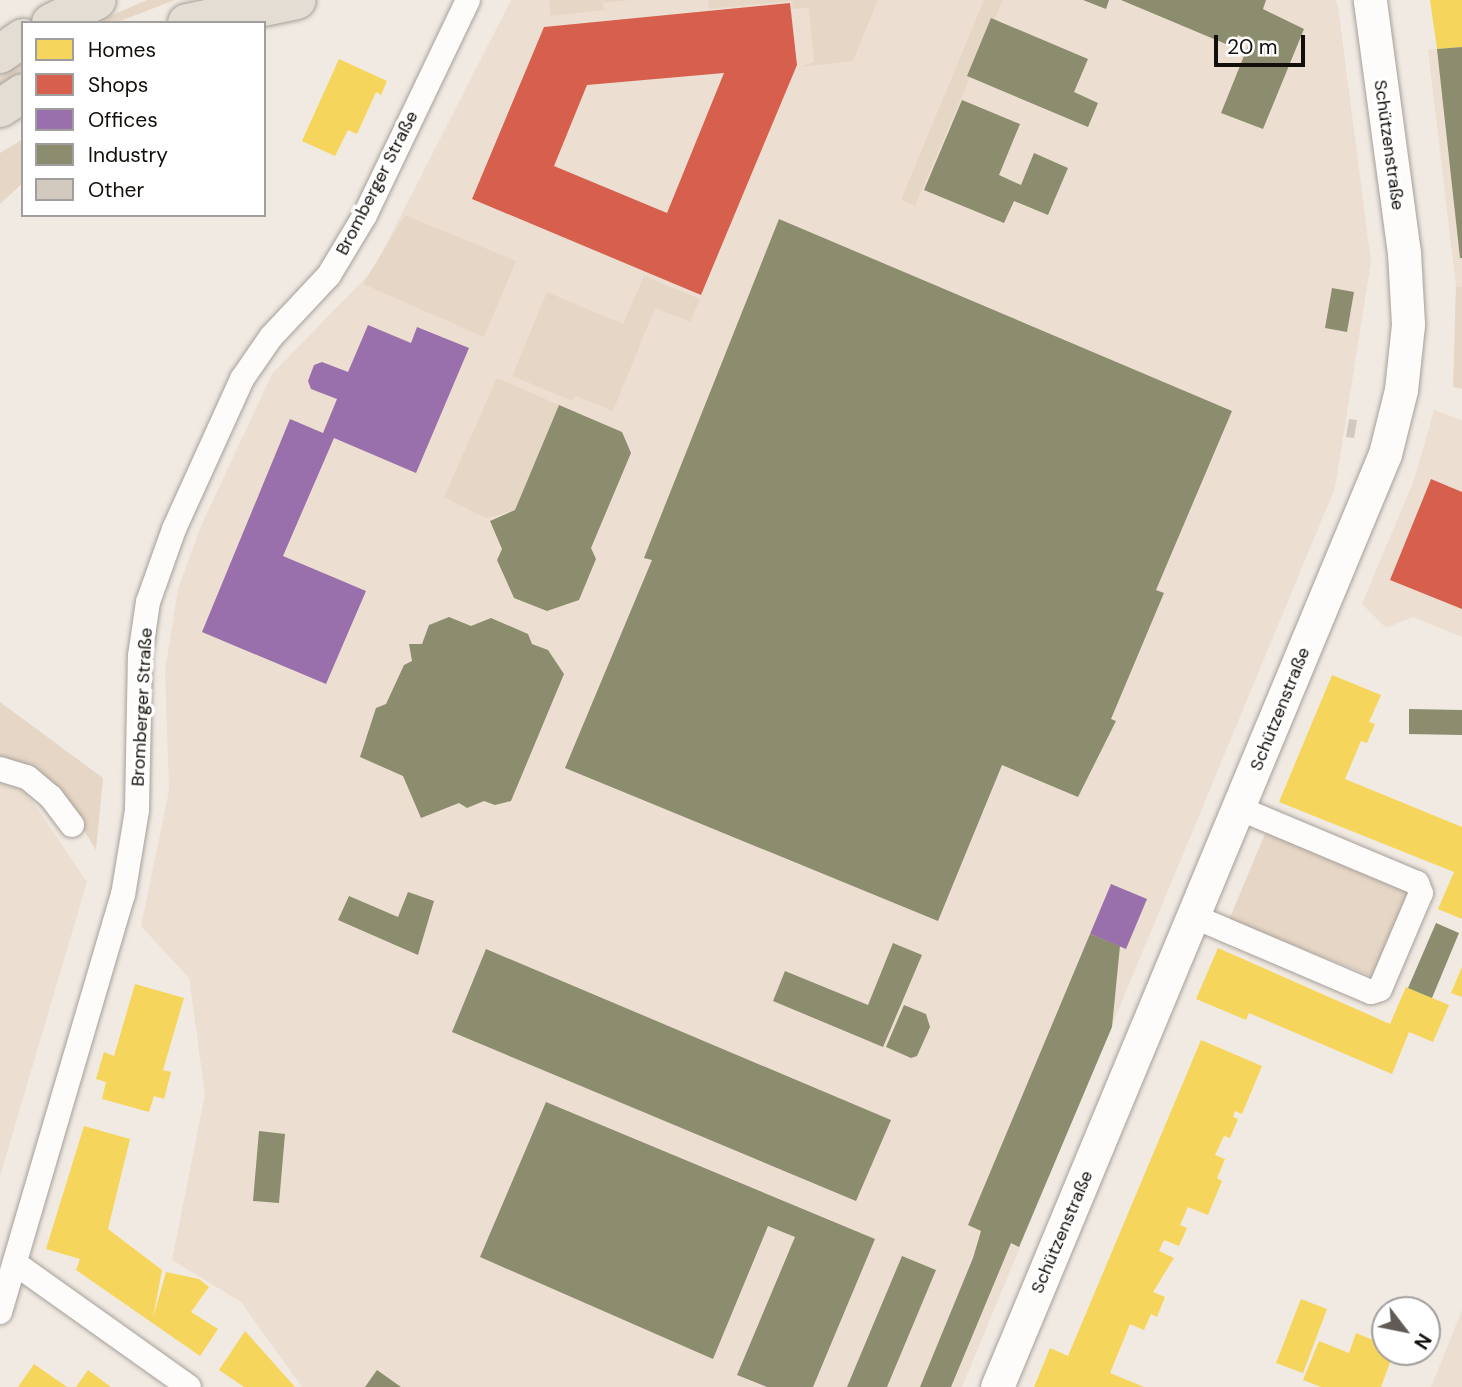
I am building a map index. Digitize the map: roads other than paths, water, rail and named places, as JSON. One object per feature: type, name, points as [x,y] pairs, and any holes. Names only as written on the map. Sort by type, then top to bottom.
[{"type":"main road","points":[[55,21],[97,0]]},
{"type":"main road","points":[[197,21],[297,0]]},
{"type":"main road","points":[[0,54],[21,39]]},
{"type":"main road","points":[[0,108],[21,94]]},
{"type":"street","name":"Bromberger Straße","points":[[0,1312],[124,895],[137,810],[140,656],[148,602],[170,541],[242,379],[271,337],[329,275],[365,215],[468,0]]},
{"type":"street","name":"Schützenstraße","points":[[997,1387],[1363,510],[1401,390],[1408,324],[1406,267],[1370,0]]},
{"type":"street","points":[[0,768],[27,777],[51,797],[72,825]]},
{"type":"street","points":[[1195,917],[1371,992],[1380,989],[1420,892],[1417,883],[1239,808]]},
{"type":"street","points":[[16,1264],[189,1387]]}]
